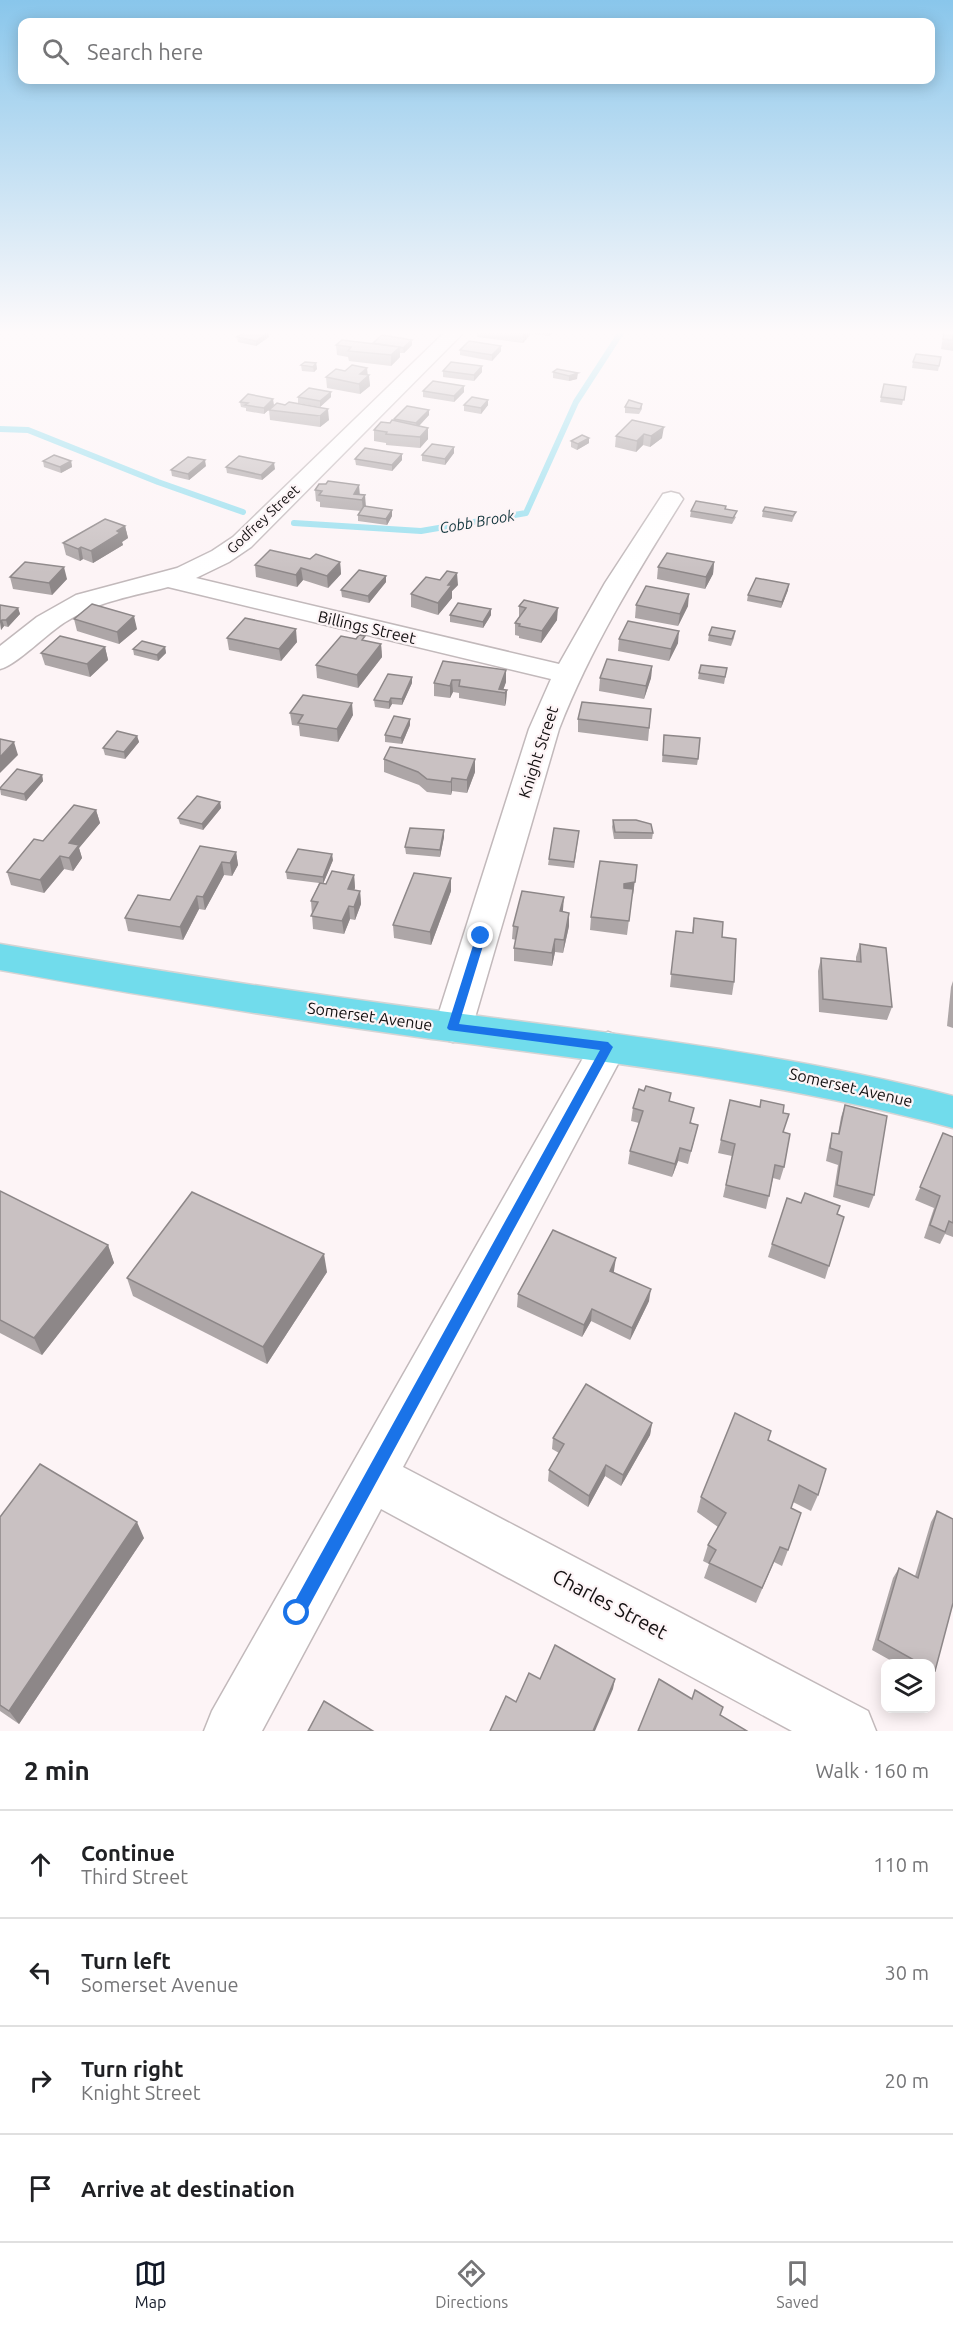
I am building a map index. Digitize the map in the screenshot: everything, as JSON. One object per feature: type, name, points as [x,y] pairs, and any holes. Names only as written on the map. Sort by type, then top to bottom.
[{"type":"main road","name":"Somerset Avenue","points":[[0,957],[205,992],[781,1072],[886,1094],[953,1112]]},
{"type":"street","name":"Godfrey Street","points":[[0,661],[42,624],[80,603],[101,595],[168,579],[208,564],[242,542],[374,412]]},
{"type":"street","name":"Knight Street","points":[[453,1028],[544,729],[566,674],[584,639],[671,499]]},
{"type":"street","name":"Billings Street","points":[[168,579],[566,674]]},
{"type":"street","points":[[232,1731],[608,1047]]},
{"type":"street","name":"Charles Street","points":[[371,1477],[848,1731]]},
{"type":"building","points":[[284,412],[325,412],[320,416]]},
{"type":"building","points":[[401,412],[427,412],[416,423],[394,419]]},
{"type":"building","points":[[392,420],[428,428],[420,437],[386,434],[387,432],[374,430],[381,422],[390,423]]},
{"type":"building","points":[[632,420],[664,427],[651,436],[644,434],[637,441],[616,436]]},
{"type":"building","points":[[582,435],[589,438],[578,444],[571,441]]},
{"type":"building","points":[[432,444],[454,447],[445,459],[422,455]]},
{"type":"building","points":[[365,448],[402,454],[392,465],[355,459]]},
{"type":"building","points":[[54,455],[71,461],[60,467],[43,461]]},
{"type":"building","points":[[239,456],[274,463],[261,475],[226,467]]},
{"type":"building","points":[[188,457],[205,460],[188,474],[171,470]]},
{"type":"building","points":[[328,481],[359,485],[354,494],[365,495],[362,500],[319,495],[322,491],[315,490],[319,484],[326,484]]},
{"type":"building","points":[[696,501],[726,506],[725,509],[737,511],[733,518],[691,511]]},
{"type":"building","points":[[364,506],[392,510],[386,519],[358,515]]},
{"type":"building","points":[[765,507],[796,512],[793,516],[763,511]]},
{"type":"building","points":[[105,519],[125,526],[117,531],[120,533],[91,551],[63,543]]},
{"type":"building","points":[[270,550],[310,559],[316,554],[340,562],[327,576],[301,568],[296,575],[255,565]]},
{"type":"building","points":[[667,553],[714,562],[706,577],[658,567]]},
{"type":"building","points":[[25,562],[64,567],[49,583],[10,577]]},
{"type":"building","points":[[359,570],[386,576],[368,596],[341,590]]},
{"type":"building","points":[[447,571],[457,573],[448,585],[452,585],[438,603],[411,594],[426,577],[440,580]]},
{"type":"building","points":[[756,578],[789,584],[782,602],[748,595]]},
{"type":"building","points":[[646,586],[689,594],[680,614],[636,605]]},
{"type":"building","points":[[524,600],[558,608],[542,631],[515,623],[526,608],[519,606]]},
{"type":"building","points":[[458,603],[491,609],[483,622],[450,615]]},
{"type":"building","points":[[92,604],[134,616],[117,632],[74,619]]},
{"type":"building","points":[[0,605],[18,608],[6,620],[0,622]]},
{"type":"building","points":[[245,618],[296,629],[279,649],[227,638]]},
{"type":"building","points":[[628,621],[679,631],[671,649],[619,639]]},
{"type":"building","points":[[712,627],[735,631],[732,639],[709,635]]},
{"type":"building","points":[[359,635],[365,636],[362,640],[381,644],[357,675],[316,665],[341,636],[356,639]]},
{"type":"building","points":[[60,636],[105,647],[87,664],[41,653]]},
{"type":"building","points":[[142,641],[165,647],[157,655],[133,649]]},
{"type":"building","points":[[607,659],[652,666],[646,686],[600,678]]},
{"type":"building","points":[[443,661],[506,670],[499,689],[507,690],[505,693],[459,686],[460,680],[452,680],[450,686],[434,683]]},
{"type":"building","points":[[701,665],[727,668],[725,677],[699,673]]},
{"type":"building","points":[[388,674],[412,677],[402,699],[391,698],[389,702],[374,700]]},
{"type":"building","points":[[303,695],[352,703],[337,729],[298,723],[303,715],[290,713]]},
{"type":"building","points":[[582,702],[651,709],[649,728],[578,719]]},
{"type":"building","points":[[394,716],[410,719],[401,738],[385,735]]},
{"type":"building","points":[[117,731],[137,736],[124,752],[103,748]]},
{"type":"building","points":[[664,735],[700,738],[698,759],[663,755]]},
{"type":"building","points":[[0,739],[14,742],[0,757]]},
{"type":"building","points":[[390,747],[475,759],[467,780],[452,778],[451,782],[427,779],[418,772],[384,759]]},
{"type":"building","points":[[17,769],[42,775],[24,794],[0,789],[0,788]]},
{"type":"building","points":[[197,796],[220,802],[202,824],[178,818]]},
{"type":"building","points":[[74,805],[96,810],[69,843],[79,845],[69,858],[60,856],[40,880],[7,872],[34,839],[43,841]]},
{"type":"building","points":[[613,820],[636,820],[651,824],[653,833],[615,832]]},
{"type":"building","points":[[410,828],[444,830],[440,850],[405,847]]},
{"type":"building","points":[[554,828],[579,831],[574,862],[549,859]]},
{"type":"building","points":[[200,846],[236,852],[230,863],[222,862],[203,897],[197,896],[180,927],[125,918],[138,895],[170,900]]},
{"type":"building","points":[[298,849],[332,854],[323,877],[286,872]]},
{"type":"building","points":[[600,861],[637,865],[635,882],[624,884],[624,888],[633,889],[629,921],[591,917]]},
{"type":"building","points":[[332,871],[354,875],[348,889],[360,891],[354,907],[349,906],[342,921],[311,916],[318,902],[311,901],[320,883],[326,884]]},
{"type":"building","points":[[414,873],[451,878],[430,932],[393,925]]},
{"type":"building","points":[[522,891],[564,897],[560,911],[569,913],[564,940],[555,939],[552,953],[514,948],[518,927],[513,926]]},
{"type":"building","points":[[694,918],[723,922],[722,937],[736,939],[734,982],[671,974],[676,931],[693,933]]},
{"type":"building","points":[[860,944],[886,948],[892,1007],[823,999],[821,958],[861,962]]},
{"type":"building","points":[[646,1086],[671,1093],[669,1101],[694,1108],[690,1123],[698,1125],[691,1151],[680,1148],[675,1164],[630,1151],[643,1111],[633,1108],[639,1089],[644,1091]]},
{"type":"building","points":[[730,1100],[760,1107],[761,1100],[784,1105],[783,1113],[789,1114],[783,1132],[790,1134],[784,1167],[775,1165],[769,1196],[726,1185],[735,1144],[721,1140]]},
{"type":"building","points":[[845,1105],[887,1116],[874,1195],[837,1185],[842,1152],[830,1148],[832,1133],[839,1134]]},
{"type":"building","points":[[943,1133],[953,1137],[953,1223],[949,1221],[945,1232],[930,1225],[940,1196],[920,1187]]},
{"type":"building","points":[[0,1191],[108,1245],[34,1338],[0,1320]]},
{"type":"building","points":[[192,1192],[324,1254],[263,1347],[127,1278]]},
{"type":"building","points":[[805,1193],[840,1206],[837,1214],[844,1217],[829,1266],[772,1244],[787,1198],[801,1203]]},
{"type":"building","points":[[553,1230],[616,1258],[610,1271],[651,1289],[632,1328],[592,1309],[584,1325],[518,1294]]},
{"type":"building","points":[[586,1384],[652,1423],[623,1475],[606,1465],[589,1496],[549,1470],[564,1444],[553,1438]]},
{"type":"building","points":[[735,1413],[771,1431],[768,1440],[826,1469],[818,1495],[799,1485],[791,1508],[801,1513],[788,1550],[780,1547],[762,1588],[709,1563],[716,1550],[708,1545],[726,1513],[701,1497]]},
{"type":"building","points":[[40,1464],[137,1522],[9,1711],[0,1705],[0,1517]]},
{"type":"building","points":[[937,1511],[953,1519],[953,1603],[935,1671],[935,1659],[912,1659],[878,1640],[899,1568],[918,1578]]},
{"type":"building","points":[[555,1645],[615,1679],[593,1731],[490,1731],[506,1696],[516,1702],[529,1673],[540,1679]]},
{"type":"building","points":[[659,1679],[692,1699],[695,1690],[723,1707],[720,1715],[747,1731],[638,1731]]},
{"type":"building","points":[[324,1701],[373,1731],[308,1731]]},
{"type":"waterway","name":"Cobb Brook","points":[[294,523],[421,531],[526,513],[572,412]]},
{"type":"waterway","name":"Cobb Brook","points":[[0,429],[28,430],[158,482],[243,512]]},
{"type":"route","points":[[297,1613],[608,1047],[453,1028],[481,936]]}]
